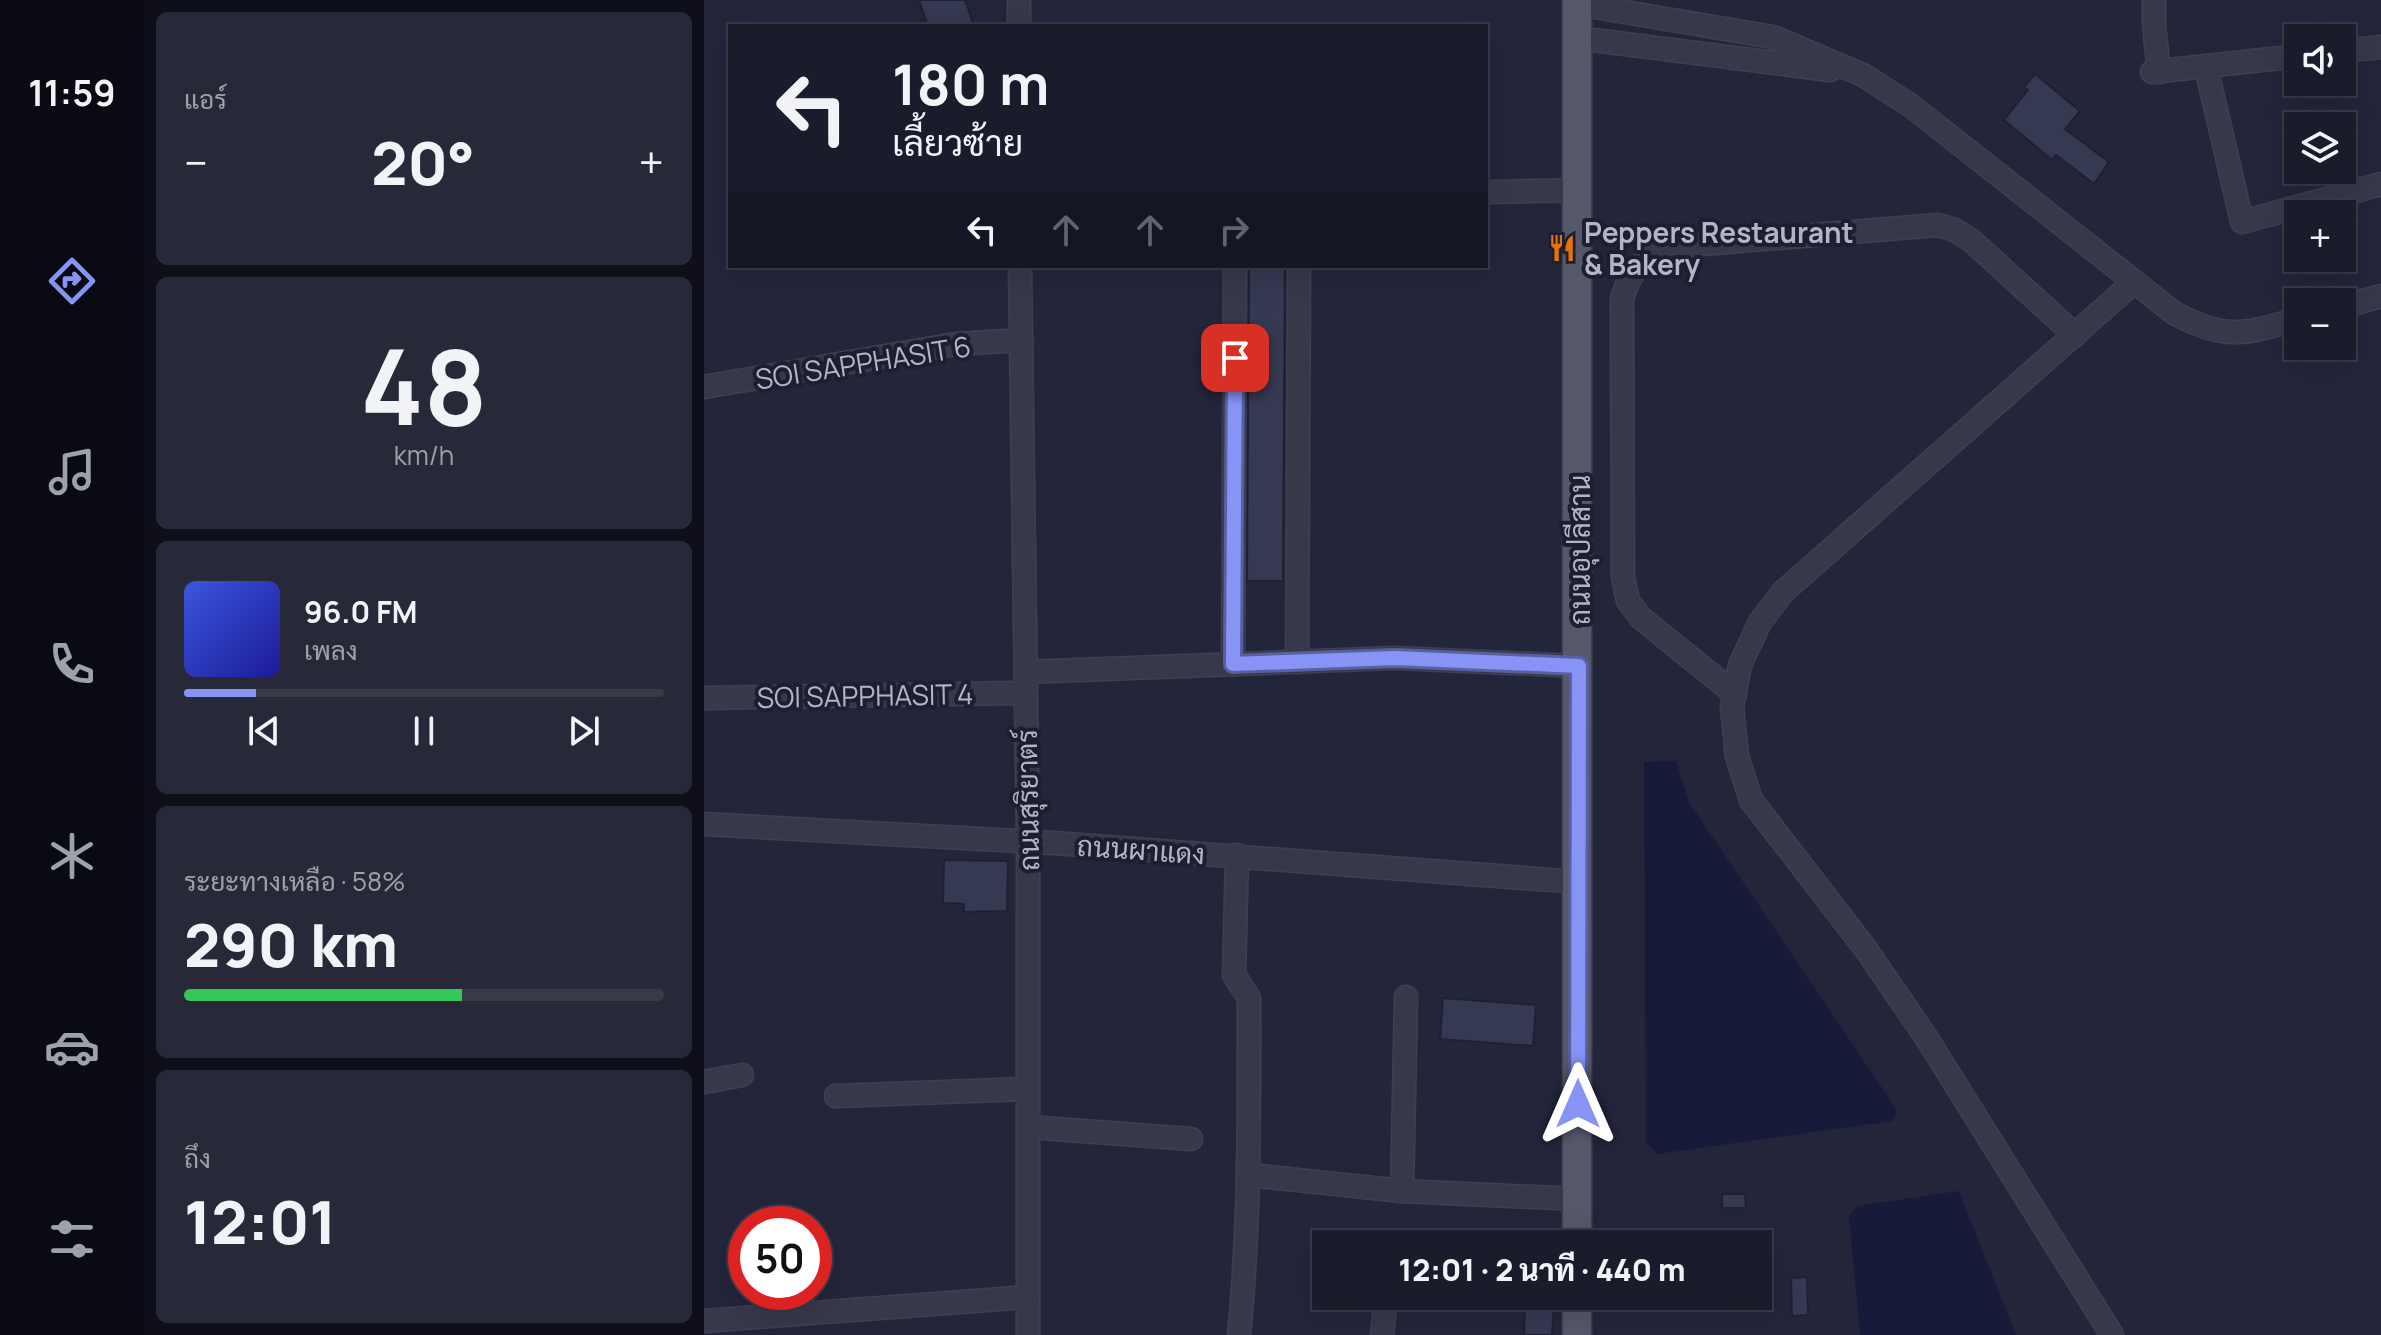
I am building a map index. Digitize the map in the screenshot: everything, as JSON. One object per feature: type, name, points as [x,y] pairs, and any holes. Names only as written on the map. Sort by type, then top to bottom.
[{"type":"main road","name":"ถนนอุปลีสาน","points":[[1577,2],[1577,1230]]},
{"type":"main road","points":[[1577,1310],[1577,1335]]},
{"type":"street","points":[[1019,0],[1019,24]]},
{"type":"street","points":[[2154,0],[2156,72],[2284,58]]},
{"type":"street","points":[[1577,2],[1773,37],[1863,75],[1910,105],[2174,313],[2202,328],[2228,333],[2259,330],[2284,323]]},
{"type":"street","points":[[1577,38],[1863,75]]},
{"type":"street","points":[[2356,50],[2381,47]]},
{"type":"street","points":[[2206,67],[2242,222],[2381,184]]},
{"type":"street","points":[[1488,192],[1579,190]]},
{"type":"street","points":[[1735,694],[1641,618],[1628,601],[1623,577],[1622,299],[1628,279],[1640,263],[1659,252],[1679,246],[1938,225],[1955,230],[1972,241],[2075,335]]},
{"type":"street","name":"ถนนสุริยาตร์","points":[[1020,268],[1028,842],[1028,1335]]},
{"type":"street","points":[[1233,664],[1235,268]]},
{"type":"street","points":[[1297,662],[1299,268]]},
{"type":"street","points":[[2112,1335],[1917,1024],[1865,948],[1751,800],[1737,756],[1732,707],[1740,665],[1760,622],[1783,592],[2134,282]]},
{"type":"street","points":[[2356,303],[2381,296]]},
{"type":"street","name":"SOI SAPPHASIT 6","points":[[704,387],[956,344],[1022,340]]},
{"type":"street","name":"SOI SAPPHASIT 4","points":[[704,698],[1025,683],[1233,664],[1395,658],[1579,666]]},
{"type":"street","name":"ถนนผาแดง","points":[[704,824],[1237,855],[1578,882]]},
{"type":"street","points":[[1237,855],[1234,975],[1249,998],[1250,1175],[1247,1254],[1239,1335]]},
{"type":"street","points":[[1402,1191],[1406,997]]},
{"type":"street","points":[[704,1082],[742,1075]]},
{"type":"street","points":[[836,1096],[1028,1089]]},
{"type":"street","points":[[1028,1127],[1191,1139]]},
{"type":"street","points":[[1250,1175],[1402,1191],[1577,1199]]},
{"type":"street","points":[[704,1321],[1028,1297]]},
{"type":"street","points":[[1382,1335],[1385,1310]]},
{"type":"water","points":[[1676,761],[1689,802],[1897,1110],[1893,1121],[1657,1154],[1646,1142],[1644,762]]},
{"type":"water","points":[[1959,1191],[2016,1335],[1860,1335],[1849,1216],[1857,1206]]},
{"type":"building","points":[[919,0],[965,0],[973,24],[927,24]]},
{"type":"building","points":[[2035,74],[2080,111],[2065,129],[2109,162],[2094,184],[2056,155],[2052,160],[2004,120],[2028,90],[2024,87]]},
{"type":"building","points":[[1249,268],[1285,268],[1283,581],[1247,581]]},
{"type":"building","points":[[944,860],[1008,861],[1007,911],[964,912],[964,904],[943,903]]},
{"type":"building","points":[[1443,998],[1536,1005],[1533,1046],[1440,1039]]},
{"type":"building","points":[[1722,1194],[1745,1194],[1746,1208],[1722,1208]]},
{"type":"building","points":[[1807,1277],[1808,1315],[1792,1316],[1791,1278]]},
{"type":"building","points":[[1525,1310],[1554,1310],[1552,1335],[1524,1335]]},
{"type":"place","name":"Peppers Restaurant & Bakery","points":[[1562,248]]},
{"type":"route","points":[[1235,358],[1233,664],[1395,658],[1579,666],[1578,1104]]}]
